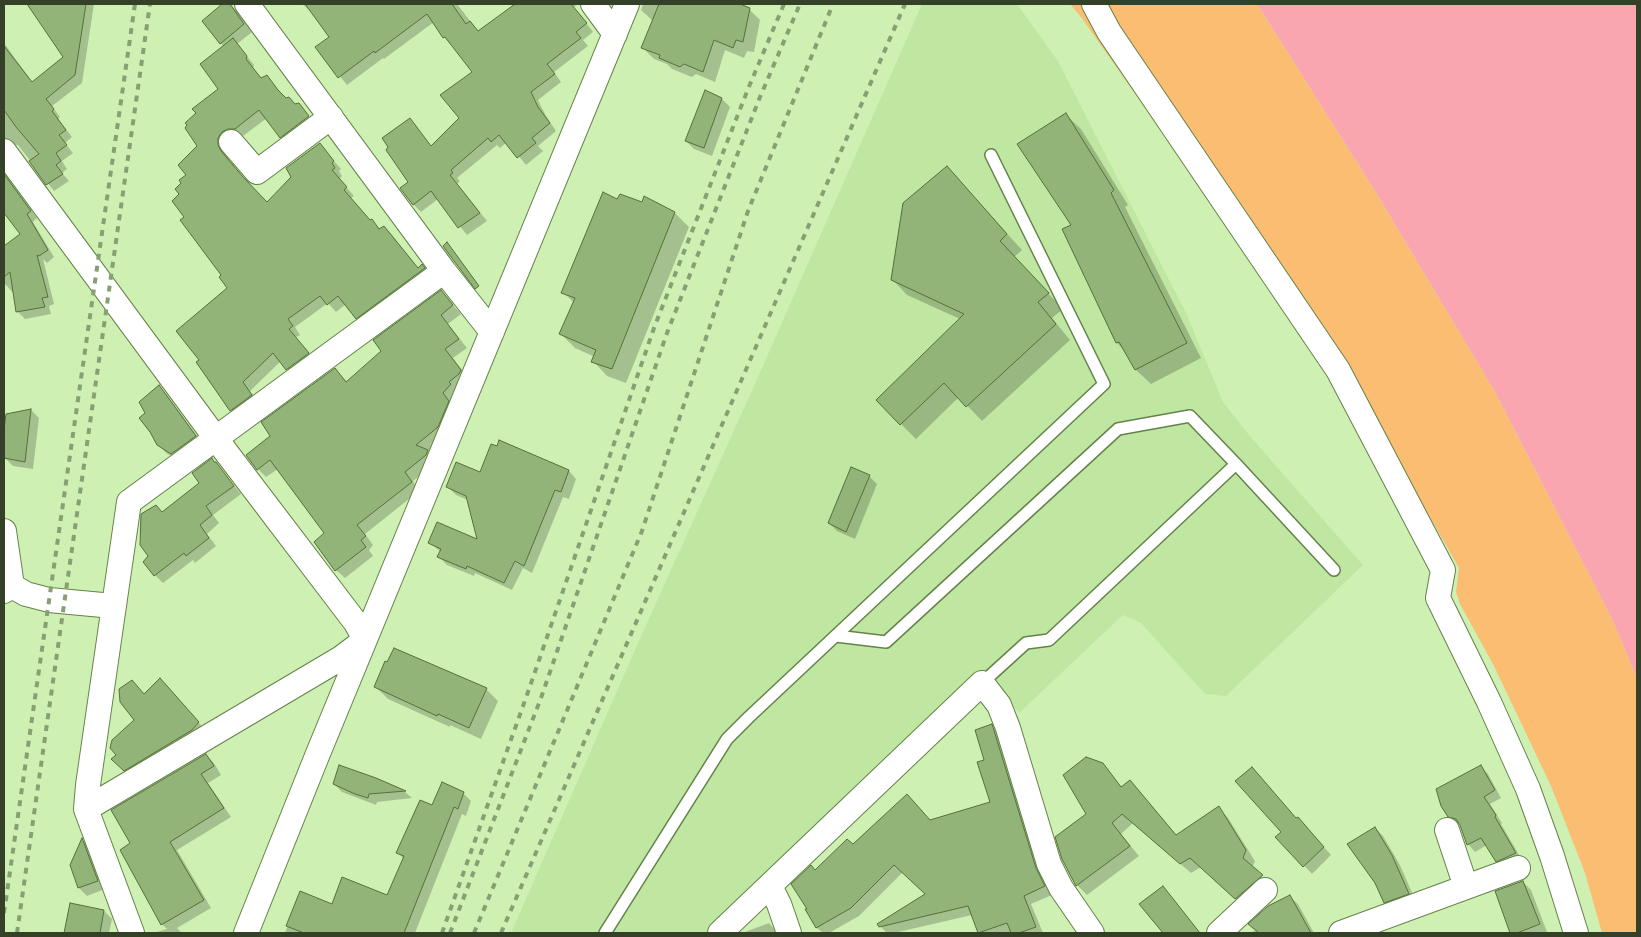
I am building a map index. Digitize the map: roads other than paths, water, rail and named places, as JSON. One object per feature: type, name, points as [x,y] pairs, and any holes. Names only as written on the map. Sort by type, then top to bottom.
[{"type":"street","points":[[247,4],[444,271],[492,332]]},
{"type":"street","points":[[593,4],[616,34]]},
{"type":"street","points":[[246,933],[627,4]]},
{"type":"street","points":[[1094,4],[1109,32],[1338,370],[1443,570],[1438,598],[1489,702],[1528,789],[1552,856],[1576,933]]},
{"type":"street","points":[[231,142],[257,172],[330,117]]},
{"type":"street","points":[[4,150],[217,439],[356,623],[365,640]]},
{"type":"street","points":[[132,933],[86,809],[129,502],[444,271]]},
{"type":"street","points":[[4,531],[8,588],[49,600],[113,606]]},
{"type":"street","points":[[86,809],[341,658],[365,640]]},
{"type":"street","points":[[720,933],[982,684],[999,705],[1008,728],[1049,864],[1061,888],[1092,933]]},
{"type":"street","points":[[1447,830],[1466,887]]},
{"type":"street","points":[[1341,933],[1518,868]]},
{"type":"street","points":[[770,886],[779,904],[789,933]]},
{"type":"street","points":[[1219,933],[1265,890]]},
{"type":"lane","points":[[605,933],[727,739],[1104,384],[991,155]]},
{"type":"lane","points":[[836,636],[886,642],[1118,429],[1190,416],[1334,570]]},
{"type":"lane","points":[[982,684],[1026,643],[1049,640],[1236,464]]},
{"type":"railway","points":[[4,913],[135,4]]},
{"type":"railway","points":[[17,933],[150,4]]},
{"type":"railway","points":[[442,933],[654,328],[748,89],[784,4]]},
{"type":"railway","points":[[450,933],[541,698],[667,333],[760,97],[800,4]]},
{"type":"railway","points":[[474,933],[642,531],[748,211],[833,4]]},
{"type":"railway","points":[[501,933],[905,4]]}]
